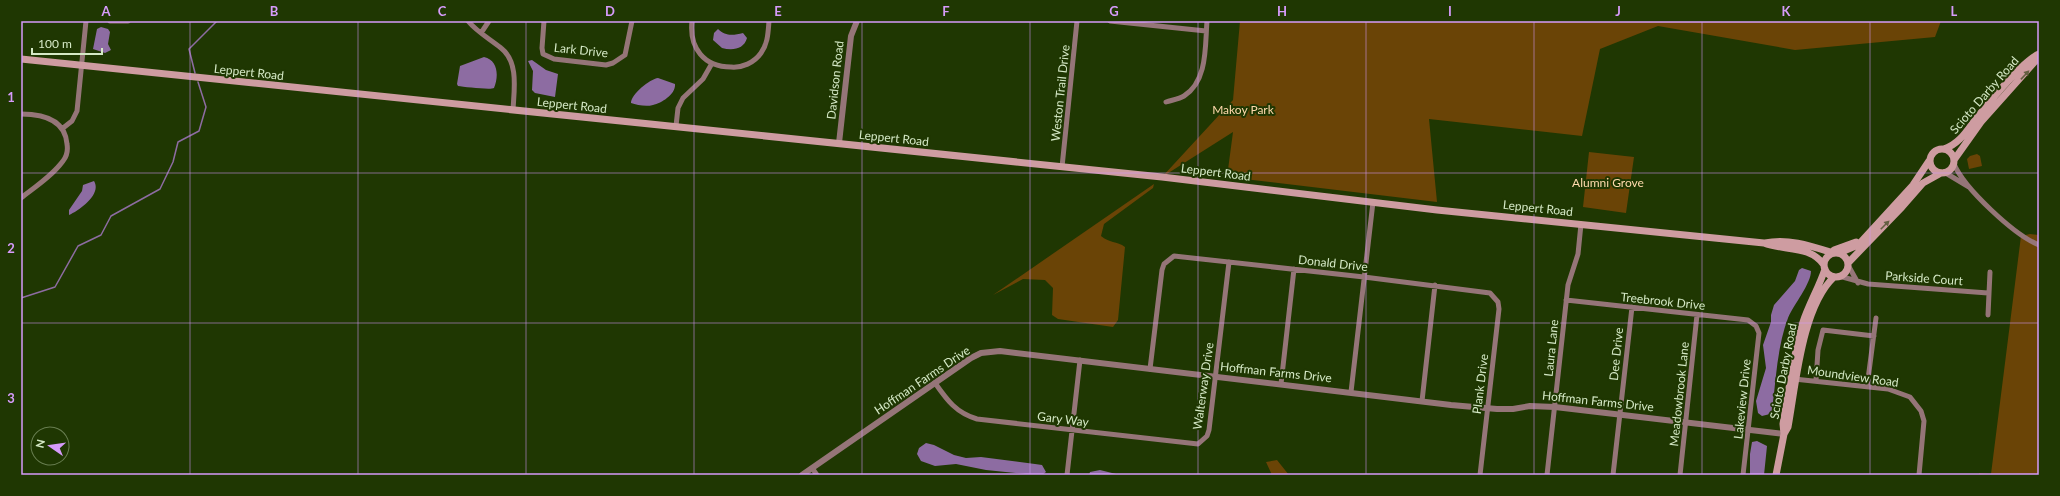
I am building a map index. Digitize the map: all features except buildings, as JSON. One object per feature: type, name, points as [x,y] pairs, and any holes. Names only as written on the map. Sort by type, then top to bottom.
[{"type":"main road","name":"Scioto Darby Road","points":[[1944,149],[1961,139],[2004,87],[2032,57],[2039,54]]},
{"type":"main road","name":"Scioto Darby Road","points":[[1954,162],[1981,122],[2039,57]]},
{"type":"main road","name":"Leppert Road","points":[[21,59],[839,143],[1373,202],[1764,243],[1809,252],[1818,257],[1825,267]]},
{"type":"main road","points":[[1944,149],[1950,152],[1954,162],[1949,170],[1923,182],[1902,207],[1848,264],[1845,273],[1837,276],[1828,273],[1825,267],[1826,259],[1834,252],[1860,241],[1913,185],[1930,161],[1935,150],[1944,149]]},
{"type":"main road","points":[[1930,161],[1932,168],[1942,173]]},
{"type":"main road","name":"Leppert Road","points":[[1764,243],[1774,241],[1794,242],[1834,252]]},
{"type":"main road","points":[[1834,252],[1846,257],[1848,264]]},
{"type":"main road","name":"Scioto Darby Road","points":[[1776,475],[1784,434],[1788,427],[1804,320],[1821,283],[1825,267]]},
{"type":"main road","name":"Scioto Darby Road","points":[[1794,379],[1814,306],[1820,294],[1837,276]]},
{"type":"street","points":[[63,128],[72,121],[77,111],[86,21]]},
{"type":"street","points":[[110,21],[128,21]]},
{"type":"street","points":[[468,21],[480,33],[503,49],[510,60],[514,72],[513,110]]},
{"type":"street","points":[[480,33],[489,21]]},
{"type":"street","name":"Lark Drive","points":[[544,21],[542,48],[544,54],[549,57],[606,65],[613,63],[624,55],[632,21]]},
{"type":"street","points":[[692,21],[690,32],[695,46],[711,65],[738,68],[750,63],[760,54],[767,41],[770,21]]},
{"type":"street","name":"Davidson Road","points":[[839,143],[851,36],[857,21]]},
{"type":"street","name":"Weston Trail Drive","points":[[1062,167],[1077,21]]},
{"type":"street","points":[[1110,21],[1206,31]]},
{"type":"street","points":[[1166,102],[1183,96],[1199,79],[1203,64],[1207,21]]},
{"type":"street","points":[[676,126],[678,108],[683,98],[703,79],[711,65]]},
{"type":"street","points":[[21,114],[41,115],[63,128],[66,134],[68,148],[63,161],[44,180],[21,198]]},
{"type":"street","points":[[1954,162],[1958,174],[1969,187],[2016,232],[2039,245]]},
{"type":"street","points":[[1942,173],[1969,187]]},
{"type":"street","points":[[1351,392],[1373,202]]},
{"type":"street","name":"Laura Lane","points":[[1547,475],[1568,285],[1578,254],[1581,224]]},
{"type":"street","name":"Donald Drive","points":[[1150,369],[1162,270],[1168,259],[1179,256],[1435,285],[1485,292],[1494,296]]},
{"type":"street","name":"Walterway Drive","points":[[1203,441],[1209,430],[1229,262]]},
{"type":"street","points":[[1848,264],[1858,283]]},
{"type":"street","points":[[1281,384],[1294,269]]},
{"type":"street","points":[[1988,315],[1990,272]]},
{"type":"street","name":"Parkside Court","points":[[1837,276],[1858,283],[1988,292]]},
{"type":"street","points":[[1422,400],[1435,285]]},
{"type":"street","name":"Plank Drive","points":[[1480,475],[1499,309],[1498,302],[1494,296]]},
{"type":"street","name":"Treebrook Drive","points":[[1566,300],[1748,320],[1756,326]]},
{"type":"street","name":"Dee Drive","points":[[1613,475],[1632,307]]},
{"type":"street","name":"Meadowbrook Lane","points":[[1680,475],[1697,315]]},
{"type":"street","points":[[1867,387],[1876,318]]},
{"type":"street","name":"Lakeview Drive","points":[[1743,475],[1759,333],[1756,326]]},
{"type":"street","points":[[1816,381],[1818,350],[1823,330],[1874,336]]},
{"type":"street","name":"Hoffman Farms Drive","points":[[802,475],[981,353],[1000,351],[1487,408],[1513,409],[1530,406],[1555,407],[1749,428],[1784,434]]},
{"type":"street","points":[[1067,475],[1080,360]]},
{"type":"street","name":"Moundview Road","points":[[1794,379],[1902,392],[1910,397],[1917,404],[1924,421],[1919,475]]},
{"type":"street","name":"Gary Way","points":[[935,383],[956,410],[967,416],[1192,444],[1203,441]]},
{"type":"street","points":[[812,468],[817,475]]},
{"type":"green space","name":"Makoy Park","points":[[1240,21],[1941,21],[1935,37],[1795,50],[1658,26],[1600,49],[1582,136],[1429,119],[1437,202],[1227,177],[1233,132],[1162,177],[1233,100]]},
{"type":"green space","name":"Alumni Grove","points":[[1589,152],[1634,157],[1626,213],[1583,207]]},
{"type":"green space","points":[[1977,154],[1980,156],[1982,166],[1969,169],[1967,159],[1970,156]]},
{"type":"green space","points":[[1154,184],[1153,188],[1104,224],[1101,236],[1125,247],[1118,320],[1113,327],[1058,319],[1052,315],[1053,288],[1045,280],[1023,279],[993,295]]},
{"type":"green space","points":[[2030,234],[2039,235],[2039,475],[1979,475],[1979,473],[1991,474],[2021,236]]},
{"type":"green space","points":[[1277,460],[1289,475],[1272,475],[1266,462]]},
{"type":"shaded area","points":[[101,27],[108,29],[110,32],[108,44],[111,50],[105,53],[93,49],[97,29]]},
{"type":"shaded area","points":[[718,29],[721,32],[733,35],[743,33],[747,38],[746,42],[741,47],[734,49],[722,48],[713,40],[714,33]]},
{"type":"shaded area","points":[[484,57],[492,61],[495,65],[497,79],[494,88],[483,89],[458,86],[460,66]]},
{"type":"shaded area","points":[[532,60],[546,70],[558,74],[555,97],[535,93],[532,90],[533,71],[528,61]]},
{"type":"shaded area","points":[[658,78],[675,84],[675,88],[668,98],[650,106],[642,106],[631,103],[637,91],[650,81]]},
{"type":"shaded area","points":[[94,181],[96,186],[93,196],[79,209],[69,215],[69,210],[82,191],[83,185]]},
{"type":"shaded area","points":[[1802,268],[1811,271],[1810,276],[1788,318],[1784,329],[1777,364],[1772,411],[1770,414],[1762,416],[1758,413],[1756,401],[1766,368],[1763,345],[1771,322],[1771,315],[1774,305],[1795,281],[1799,270]]},
{"type":"shaded area","points":[[1757,441],[1767,446],[1764,475],[1750,475],[1750,454],[1752,442]]},
{"type":"shaded area","points":[[926,443],[934,445],[954,455],[966,458],[981,457],[1042,465],[1046,472],[1042,475],[1036,475],[986,470],[956,464],[935,466],[921,461],[917,454],[919,448]]},
{"type":"shaded area","points":[[1100,470],[1120,475],[1089,475],[1090,472]]},
{"type":"waterway","points":[[195,73],[189,49],[217,21]]},
{"type":"waterway","points":[[21,298],[55,287],[78,246],[101,235],[111,216],[160,189],[173,162],[178,142],[199,131],[206,107],[198,82]]}]
